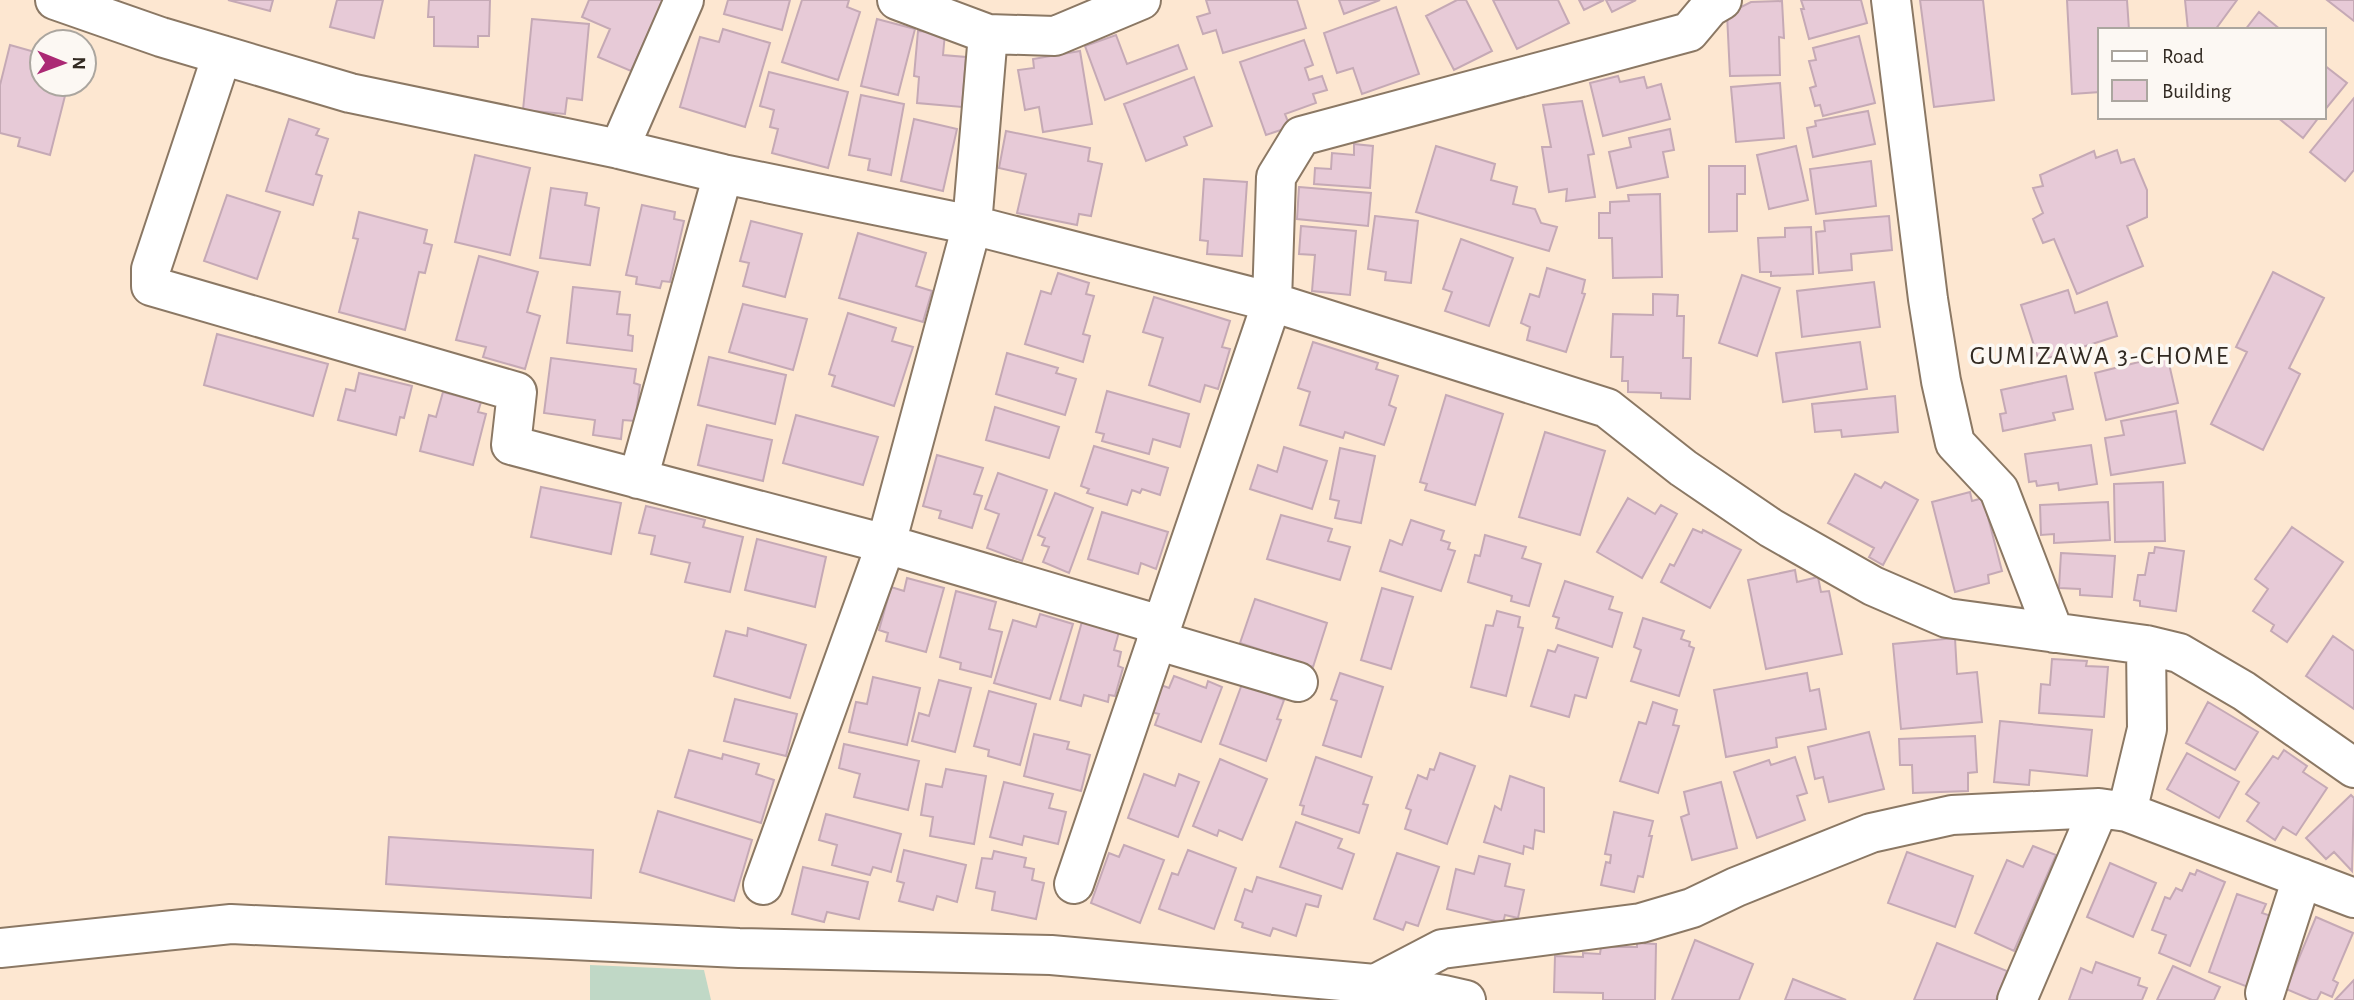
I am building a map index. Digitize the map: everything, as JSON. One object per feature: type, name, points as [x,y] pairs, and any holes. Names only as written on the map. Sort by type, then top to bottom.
[{"type":"street","points":[[55,0],[161,37],[350,93],[972,225],[1272,302],[1607,408],[1683,468],[1771,528],[1873,586],[1947,618],[2146,645],[2179,653],[2244,691],[2354,768]]},
{"type":"street","points":[[619,149],[684,0]]},
{"type":"street","points":[[897,0],[988,34],[1055,36],[1141,0]]},
{"type":"street","points":[[1074,884],[1272,302],[1276,177],[1301,136],[1689,32],[1710,6],[1722,0]]},
{"type":"street","points":[[1891,0],[1928,299],[1941,381],[1955,443],[2000,490],[2054,633]]},
{"type":"street","points":[[763,884],[886,544],[972,225],[988,34]]},
{"type":"street","points":[[222,55],[151,269],[151,286],[517,392],[511,445],[886,544],[1158,632],[1298,682]]},
{"type":"street","points":[[638,479],[723,174]]},
{"type":"street","points":[[2017,1000],[2113,810],[2147,729],[2146,645]]},
{"type":"street","points":[[1375,984],[1442,949],[1641,923],[1692,908],[1736,887],[1871,833],[1952,816],[2113,810],[2354,898]]},
{"type":"street","points":[[2265,993],[2302,878]]},
{"type":"street","points":[[0,948],[231,924],[739,948],[1051,954],[1375,984],[1466,1000]]},
{"type":"green space","points":[[590,965],[704,970],[711,1000],[590,1000]]},
{"type":"building","points":[[228,0],[273,0],[270,11]]},
{"type":"building","points":[[337,0],[383,0],[374,38],[330,27]]},
{"type":"building","points":[[429,0],[490,0],[489,36],[478,36],[478,47],[434,46],[434,17],[428,17]]},
{"type":"building","points":[[589,0],[663,0],[631,71],[598,57],[610,29],[582,17]]},
{"type":"building","points":[[728,0],[790,0],[782,30],[724,14]]},
{"type":"building","points":[[802,0],[849,0],[847,7],[860,12],[838,80],[782,62]]},
{"type":"building","points":[[1206,0],[1297,0],[1306,28],[1223,53],[1216,30],[1203,34],[1197,17],[1210,13]]},
{"type":"building","points":[[1339,0],[1380,0],[1344,14]]},
{"type":"building","points":[[1457,0],[1466,0],[1492,51],[1454,70],[1426,16]]},
{"type":"building","points":[[1493,0],[1558,0],[1569,23],[1517,49]]},
{"type":"building","points":[[1579,0],[1604,0],[1584,10]]},
{"type":"building","points":[[1606,0],[1636,0],[1612,12]]},
{"type":"building","points":[[1801,0],[1861,0],[1867,23],[1809,39]]},
{"type":"building","points":[[1920,0],[1983,0],[1994,100],[1934,107]]},
{"type":"building","points":[[2067,0],[2127,0],[2129,28],[2098,28],[2098,92],[2072,94]]},
{"type":"building","points":[[2185,0],[2237,0],[2216,28],[2188,28]]},
{"type":"building","points":[[2327,0],[2354,0],[2354,21]]},
{"type":"building","points":[[1782,1],[1784,38],[1779,37],[1780,75],[1730,76],[1727,14],[1751,2]]},
{"type":"building","points":[[1396,7],[1419,74],[1362,94],[1353,68],[1337,73],[1324,33]]},
{"type":"building","points":[[2259,12],[2279,28],[2247,28]]},
{"type":"building","points":[[532,19],[589,24],[582,100],[567,98],[565,114],[523,110]]},
{"type":"building","points":[[877,19],[915,29],[898,95],[861,86]]},
{"type":"building","points":[[723,29],[770,43],[745,127],[680,107],[700,37],[719,42]]},
{"type":"building","points":[[918,31],[945,33],[943,55],[966,57],[962,107],[917,103],[919,77],[914,76]]},
{"type":"building","points":[[1116,35],[1127,64],[1178,45],[1187,69],[1105,100],[1085,46]]},
{"type":"building","points":[[1859,36],[1875,103],[1823,116],[1820,105],[1815,106],[1810,88],[1816,86],[1809,61],[1816,60],[1813,48]]},
{"type":"building","points":[[1304,40],[1313,65],[1305,68],[1309,80],[1322,76],[1327,90],[1313,94],[1316,103],[1285,114],[1290,127],[1266,135],[1240,62]]},
{"type":"building","points":[[10,45],[28,50],[28,98],[64,98],[50,155],[18,146],[20,138],[0,133],[0,85]]},
{"type":"building","points":[[1080,51],[1092,124],[1043,132],[1039,107],[1025,110],[1018,70],[1034,68],[1033,59]]},
{"type":"building","points":[[2326,67],[2347,83],[2326,109]]},
{"type":"building","points":[[769,72],[848,92],[828,168],[772,153],[778,129],[770,127],[774,110],[760,106]]},
{"type":"building","points":[[1618,76],[1620,82],[1644,77],[1647,88],[1661,84],[1670,119],[1603,136],[1590,83]]},
{"type":"building","points":[[1194,77],[1212,126],[1184,137],[1187,145],[1146,161],[1124,104]]},
{"type":"building","points":[[1780,83],[1784,138],[1736,142],[1731,87]]},
{"type":"building","points":[[861,95],[904,104],[891,175],[868,170],[870,159],[849,155]]},
{"type":"building","points":[[2354,98],[2354,170],[2345,181],[2310,152]]},
{"type":"building","points":[[1582,101],[1594,154],[1588,155],[1595,197],[1566,201],[1567,189],[1549,192],[1542,147],[1551,147],[1543,105]]},
{"type":"building","points":[[1868,111],[1875,144],[1813,157],[1807,128],[1816,126],[1815,121]]},
{"type":"building","points":[[289,119],[319,129],[316,135],[328,139],[316,174],[322,176],[313,205],[266,191]]},
{"type":"building","points":[[914,119],[957,129],[943,191],[901,181]]},
{"type":"building","points":[[2279,119],[2317,119],[2303,138]]},
{"type":"building","points":[[1670,129],[1674,150],[1663,152],[1668,177],[1617,188],[1609,152],[1631,147],[1629,138]]},
{"type":"building","points":[[1006,131],[1090,148],[1088,161],[1102,164],[1091,216],[1079,214],[1077,225],[1017,213],[1026,174],[999,168]]},
{"type":"building","points":[[1354,144],[1373,146],[1370,188],[1314,184],[1315,168],[1331,169],[1332,153],[1354,155]]},
{"type":"building","points":[[1436,146],[1495,164],[1491,180],[1517,187],[1513,204],[1535,209],[1541,223],[1557,227],[1549,251],[1416,212]]},
{"type":"building","points":[[1796,146],[1808,200],[1769,209],[1757,155]]},
{"type":"building","points":[[2117,150],[2121,163],[2134,159],[2147,190],[2147,217],[2127,226],[2143,266],[2077,294],[2054,239],[2043,243],[2033,219],[2043,213],[2033,188],[2043,186],[2040,175],[2094,151],[2096,158]]},
{"type":"building","points":[[475,155],[530,168],[510,255],[455,242]]},
{"type":"building","points":[[1871,161],[1876,206],[1816,214],[1810,169]]},
{"type":"building","points":[[1709,166],[1745,166],[1745,194],[1737,194],[1737,231],[1709,232]]},
{"type":"building","points":[[1204,179],[1247,182],[1242,256],[1207,254],[1208,241],[1200,240]]},
{"type":"building","points":[[1299,187],[1371,193],[1368,226],[1297,219]]},
{"type":"building","points":[[551,188],[587,193],[585,205],[599,208],[590,265],[540,258]]},
{"type":"building","points":[[1660,194],[1662,277],[1613,278],[1612,238],[1599,238],[1599,213],[1610,213],[1610,202],[1629,201],[1628,195]]},
{"type":"building","points":[[227,195],[280,212],[257,279],[204,261]]},
{"type":"building","points":[[642,205],[675,212],[674,219],[684,221],[670,282],[662,281],[660,288],[636,284],[637,277],[626,275]]},
{"type":"building","points":[[359,212],[427,230],[424,243],[432,245],[425,273],[419,272],[405,330],[339,312],[358,239],[353,238]]},
{"type":"building","points":[[1375,216],[1418,221],[1411,283],[1385,280],[1386,272],[1368,269]]},
{"type":"building","points":[[1889,216],[1892,250],[1851,254],[1852,270],[1819,273],[1816,232],[1825,231],[1824,221]]},
{"type":"building","points":[[751,221],[802,234],[785,297],[743,286],[749,263],[740,261]]},
{"type":"building","points":[[1301,226],[1356,231],[1350,295],[1312,291],[1315,255],[1299,254]]},
{"type":"building","points":[[1811,227],[1813,274],[1771,276],[1771,272],[1760,272],[1758,238],[1785,237],[1785,228]]},
{"type":"building","points":[[858,233],[926,253],[916,286],[932,291],[923,322],[839,298]]},
{"type":"building","points":[[1461,239],[1513,258],[1489,326],[1445,311],[1452,292],[1443,289]]},
{"type":"building","points":[[479,256],[538,272],[527,312],[540,316],[525,369],[483,357],[486,347],[456,340]]},
{"type":"building","points":[[1547,268],[1585,280],[1582,293],[1585,294],[1566,352],[1527,340],[1530,327],[1521,323],[1530,294],[1539,297]]},
{"type":"building","points":[[2273,272],[2324,298],[2289,368],[2300,374],[2263,450],[2211,424],[2247,352],[2236,347]]},
{"type":"building","points":[[1058,273],[1089,283],[1086,294],[1094,296],[1083,334],[1090,336],[1083,362],[1025,344],[1041,291],[1051,294]]},
{"type":"building","points":[[1742,275],[1780,288],[1757,356],[1719,343]]},
{"type":"building","points":[[1874,282],[1880,327],[1802,337],[1797,291]]},
{"type":"building","points":[[573,287],[620,292],[617,314],[630,315],[628,335],[633,336],[632,351],[567,343]]},
{"type":"building","points":[[2068,290],[2075,313],[2107,302],[2117,336],[2039,361],[2021,305]]},
{"type":"building","points":[[1653,294],[1678,295],[1677,316],[1684,316],[1683,358],[1691,358],[1690,399],[1661,398],[1661,393],[1628,392],[1628,381],[1622,381],[1623,357],[1611,357],[1613,314],[1653,315]]},
{"type":"building","points":[[1154,297],[1230,321],[1222,347],[1230,349],[1218,389],[1205,385],[1200,402],[1149,385],[1163,338],[1143,332]]},
{"type":"building","points":[[743,304],[807,319],[793,370],[729,352]]},
{"type":"building","points":[[848,313],[896,328],[892,341],[913,347],[894,406],[832,386],[835,376],[829,374]]},
{"type":"building","points":[[217,334],[328,364],[313,416],[204,385]]},
{"type":"building","points":[[1313,342],[1378,363],[1376,369],[1398,376],[1389,405],[1396,408],[1384,445],[1345,432],[1343,438],[1300,425],[1310,392],[1298,388]]},
{"type":"building","points":[[1860,342],[1867,389],[1783,402],[1776,353]]},
{"type":"building","points":[[1007,353],[1058,368],[1056,373],[1076,379],[1065,415],[996,394]]},
{"type":"building","points":[[2167,355],[2178,403],[2106,420],[2095,373]]},
{"type":"building","points":[[709,357],[786,375],[775,424],[698,405]]},
{"type":"building","points":[[551,358],[636,369],[634,383],[640,385],[635,421],[623,420],[621,439],[593,435],[595,420],[544,413]]},
{"type":"building","points":[[359,373],[412,386],[404,418],[400,417],[396,435],[338,420],[346,389],[355,391]]},
{"type":"building","points":[[2066,376],[2073,409],[2053,413],[2055,420],[2003,431],[2000,414],[2006,413],[2001,390]]},
{"type":"building","points":[[1107,391],[1189,414],[1180,447],[1153,439],[1149,454],[1102,441],[1104,434],[1096,432]]},
{"type":"building","points":[[443,392],[481,402],[478,412],[486,414],[473,465],[420,451],[429,415],[436,417]]},
{"type":"building","points":[[1446,395],[1503,414],[1475,505],[1425,490],[1427,484],[1420,482]]},
{"type":"building","points":[[1895,396],[1898,432],[1842,437],[1841,430],[1815,432],[1812,404]]},
{"type":"building","points":[[995,407],[1059,427],[1049,458],[986,440]]},
{"type":"building","points":[[2176,411],[2185,463],[2111,475],[2105,438],[2124,435],[2121,421]]},
{"type":"building","points":[[796,415],[878,437],[863,485],[783,463]]},
{"type":"building","points":[[707,425],[772,440],[763,481],[698,465]]},
{"type":"building","points":[[1545,432],[1605,451],[1580,535],[1519,517]]},
{"type":"building","points":[[2091,445],[2097,484],[2059,490],[2058,483],[2037,486],[2036,481],[2029,482],[2025,454]]},
{"type":"building","points":[[1094,446],[1168,468],[1160,495],[1142,489],[1140,493],[1132,490],[1127,505],[1087,493],[1089,489],[1081,486]]},
{"type":"building","points":[[1284,447],[1327,461],[1312,509],[1250,489],[1258,465],[1277,472]]},
{"type":"building","points":[[1340,448],[1375,456],[1361,523],[1335,518],[1339,501],[1330,499]]},
{"type":"building","points":[[937,455],[983,468],[974,494],[982,496],[972,528],[939,518],[941,511],[923,506]]},
{"type":"building","points":[[998,473],[1047,490],[1022,561],[987,548],[999,514],[985,509]]},
{"type":"building","points":[[1855,474],[1881,488],[1885,482],[1918,500],[1883,565],[1869,557],[1874,548],[1828,523]]},
{"type":"building","points":[[2163,482],[2165,541],[2115,542],[2114,484]]},
{"type":"building","points":[[541,487],[621,503],[611,554],[531,537]]},
{"type":"building","points":[[1970,492],[1972,501],[1983,498],[2002,571],[1988,575],[1989,583],[1955,592],[1932,502]]},
{"type":"building","points":[[1055,493],[1093,508],[1069,573],[1043,562],[1049,547],[1042,545],[1045,538],[1038,535]]},
{"type":"building","points":[[1628,498],[1655,514],[1661,505],[1677,514],[1642,578],[1597,552]]},
{"type":"building","points":[[2108,502],[2110,540],[2054,543],[2054,534],[2041,535],[2040,505]]},
{"type":"building","points":[[646,506],[705,520],[703,527],[743,537],[730,592],[685,582],[690,563],[651,554],[655,536],[639,533]]},
{"type":"building","points":[[1102,512],[1168,532],[1156,569],[1141,563],[1138,574],[1088,559]]},
{"type":"building","points":[[1281,515],[1332,529],[1328,541],[1350,547],[1340,580],[1267,559]]},
{"type":"building","points":[[1411,520],[1444,531],[1441,540],[1450,543],[1448,549],[1455,551],[1441,591],[1380,571],[1390,540],[1402,545]]},
{"type":"building","points":[[2292,527],[2343,562],[2287,642],[2271,631],[2274,625],[2253,611],[2268,589],[2255,579]]},
{"type":"building","points":[[1693,529],[1702,533],[1703,530],[1741,550],[1710,608],[1661,582],[1670,564],[1674,566]]},
{"type":"building","points":[[1485,535],[1526,547],[1522,558],[1541,564],[1529,606],[1511,601],[1512,596],[1468,582],[1475,555],[1480,556]]},
{"type":"building","points":[[757,539],[826,557],[815,607],[745,590]]},
{"type":"building","points":[[2155,547],[2184,551],[2176,611],[2140,606],[2140,601],[2134,600],[2138,575],[2145,575],[2149,553],[2154,553]]},
{"type":"building","points":[[2061,553],[2115,556],[2112,597],[2080,595],[2080,589],[2059,588]]},
{"type":"building","points":[[1795,570],[1797,582],[1818,577],[1821,592],[1829,591],[1842,654],[1766,669],[1748,580]]},
{"type":"building","points":[[907,578],[944,588],[926,652],[886,641],[888,633],[879,630],[891,587],[904,591]]},
{"type":"building","points":[[1565,581],[1613,597],[1609,609],[1622,613],[1612,647],[1556,628],[1559,618],[1553,616]]},
{"type":"building","points":[[1382,588],[1413,597],[1391,669],[1361,660]]},
{"type":"building","points":[[956,591],[996,602],[989,629],[1002,632],[991,677],[960,669],[961,663],[940,657]]},
{"type":"building","points":[[1255,599],[1327,623],[1313,667],[1240,643]]},
{"type":"building","points":[[1497,611],[1520,617],[1518,627],[1523,628],[1506,696],[1471,687],[1486,625],[1493,626]]},
{"type":"building","points":[[1040,614],[1073,624],[1050,699],[994,683],[1013,620],[1036,627]]},
{"type":"building","points":[[1083,618],[1120,628],[1114,650],[1121,652],[1118,666],[1123,668],[1115,696],[1109,695],[1108,702],[1084,695],[1081,706],[1060,700]]},
{"type":"building","points":[[1643,618],[1684,631],[1681,639],[1690,642],[1689,646],[1694,648],[1679,696],[1631,681],[1641,650],[1634,647]]},
{"type":"building","points":[[748,628],[806,645],[790,698],[714,676],[726,631],[747,636]]},
{"type":"building","points":[[2333,636],[2354,651],[2354,709],[2306,676]]},
{"type":"building","points":[[1955,638],[1957,674],[1977,672],[1982,722],[1901,729],[1893,644]]},
{"type":"building","points":[[1558,645],[1598,658],[1586,698],[1575,695],[1569,717],[1531,706],[1548,650],[1555,652]]},
{"type":"building","points":[[2052,659],[2087,661],[2086,666],[2108,667],[2104,717],[2039,713],[2041,684],[2050,685]]},
{"type":"building","points":[[1340,673],[1383,687],[1361,757],[1323,745],[1337,701],[1331,699]]},
{"type":"building","points":[[1807,673],[1810,691],[1819,689],[1826,729],[1776,738],[1777,747],[1726,757],[1714,690]]},
{"type":"building","points":[[1174,676],[1206,688],[1208,681],[1222,687],[1201,742],[1155,725],[1159,714],[1151,712],[1161,685],[1169,688]]},
{"type":"building","points":[[873,677],[920,688],[907,745],[849,732],[856,702],[867,704]]},
{"type":"building","points":[[939,680],[971,688],[955,752],[912,741],[919,713],[929,716]]},
{"type":"building","points":[[1242,684],[1284,700],[1277,719],[1281,720],[1266,761],[1220,744]]},
{"type":"building","points":[[989,691],[1036,704],[1020,765],[988,756],[989,750],[974,746]]},
{"type":"building","points":[[735,699],[797,714],[786,756],[724,741]]},
{"type":"building","points":[[1653,702],[1677,710],[1673,725],[1679,726],[1658,793],[1620,781],[1639,722],[1646,724]]},
{"type":"building","points":[[2208,702],[2258,732],[2235,770],[2186,743]]},
{"type":"building","points":[[2000,721],[2092,730],[2087,776],[2030,770],[2029,785],[1994,782]]},
{"type":"building","points":[[1869,732],[1884,789],[1829,802],[1823,777],[1815,779],[1808,747]]},
{"type":"building","points":[[1034,734],[1069,742],[1067,749],[1090,755],[1081,791],[1024,776]]},
{"type":"building","points":[[1975,736],[1977,772],[1968,773],[1968,791],[1913,793],[1912,765],[1900,765],[1899,739]]},
{"type":"building","points":[[844,744],[919,761],[908,810],[854,797],[860,774],[839,768]]},
{"type":"building","points":[[689,750],[722,759],[723,754],[759,764],[756,774],[774,780],[761,823],[675,797]]},
{"type":"building","points":[[2284,750],[2307,766],[2303,772],[2327,788],[2296,835],[2283,827],[2275,840],[2247,821],[2259,803],[2246,794],[2273,756],[2278,759]]},
{"type":"building","points":[[1440,753],[1475,766],[1447,844],[1405,829],[1411,810],[1406,808],[1418,775],[1427,779],[1430,769],[1434,770]]},
{"type":"building","points":[[2187,753],[2239,782],[2219,818],[2167,789]]},
{"type":"building","points":[[1316,757],[1372,777],[1363,804],[1368,805],[1359,833],[1302,814],[1304,806],[1300,805]]},
{"type":"building","points":[[1795,757],[1807,793],[1797,796],[1805,820],[1757,838],[1734,772],[1769,760],[1771,765]]},
{"type":"building","points":[[1220,759],[1267,779],[1242,840],[1219,830],[1217,836],[1193,826]]},
{"type":"building","points":[[946,769],[986,776],[974,844],[930,836],[933,817],[921,815],[926,784],[942,787]]},
{"type":"building","points":[[1144,774],[1175,786],[1179,774],[1199,782],[1178,837],[1128,818]]},
{"type":"building","points":[[1510,776],[1544,788],[1544,832],[1535,830],[1533,849],[1524,846],[1523,854],[1484,842],[1495,806],[1501,810]]},
{"type":"building","points":[[1004,782],[1053,794],[1049,808],[1066,812],[1058,844],[1024,836],[1022,845],[990,837]]},
{"type":"building","points":[[1721,782],[1737,848],[1692,860],[1681,817],[1689,814],[1684,792]]},
{"type":"building","points":[[2351,795],[2354,798],[2352,871],[2334,852],[2326,859],[2306,838]]},
{"type":"building","points":[[658,811],[752,840],[734,901],[640,872]]},
{"type":"building","points":[[1614,812],[1653,821],[1643,877],[1638,876],[1634,892],[1601,885],[1606,862],[1610,863],[1611,855],[1605,854]]},
{"type":"building","points":[[826,814],[901,834],[891,872],[873,867],[870,875],[832,865],[837,845],[819,840]]},
{"type":"building","points":[[1296,822],[1342,839],[1338,848],[1354,854],[1342,889],[1280,867]]},
{"type":"building","points":[[389,837],[593,850],[591,898],[386,884]]},
{"type":"building","points":[[1124,845],[1164,860],[1140,923],[1091,903],[1109,853],[1119,857]]},
{"type":"building","points":[[2033,846],[2056,855],[2014,951],[1975,933],[2007,860],[2023,867]]},
{"type":"building","points":[[904,850],[966,865],[957,902],[937,896],[933,910],[899,901],[904,883],[897,881]]},
{"type":"building","points":[[1188,850],[1236,868],[1214,929],[1159,909],[1172,873],[1178,875]]},
{"type":"building","points":[[994,851],[1026,858],[1024,867],[1034,869],[1032,880],[1044,883],[1036,919],[992,910],[995,892],[976,888],[982,858],[992,859]]},
{"type":"building","points":[[1907,852],[1973,876],[1955,927],[1888,903]]},
{"type":"building","points":[[1397,853],[1439,867],[1418,926],[1406,922],[1403,930],[1374,919]]},
{"type":"building","points":[[1479,856],[1510,864],[1505,886],[1524,890],[1518,918],[1505,915],[1503,923],[1447,909],[1456,869],[1474,874]]},
{"type":"building","points":[[2110,863],[2156,883],[2133,937],[2087,917]]},
{"type":"building","points":[[803,867],[868,882],[859,919],[827,912],[824,922],[792,914]]},
{"type":"building","points":[[2197,870],[2225,882],[2190,966],[2159,953],[2166,935],[2152,930],[2165,897],[2170,899],[2176,888],[2182,891],[2190,873],[2195,875]]},
{"type":"building","points":[[1257,877],[1321,896],[1318,907],[1306,904],[1296,936],[1273,928],[1270,936],[1242,927],[1243,923],[1235,920],[1245,889],[1252,892]]},
{"type":"building","points":[[2237,894],[2266,904],[2262,913],[2274,917],[2248,987],[2209,972]]},
{"type":"building","points":[[2316,917],[2353,933],[2333,980],[2338,983],[2332,997],[2321,992],[2317,1000],[2312,1000],[2286,989]]},
{"type":"building","points":[[1695,940],[1753,964],[1739,1000],[1672,1000]]},
{"type":"building","points":[[1637,943],[1656,944],[1655,1000],[1603,1000],[1603,993],[1554,992],[1555,956],[1583,957],[1583,953],[1600,954],[1601,947],[1637,947]]},
{"type":"building","points":[[1937,943],[2007,971],[1996,1000],[1914,1000]]},
{"type":"building","points":[[2096,962],[2140,978],[2138,985],[2147,988],[2142,1000],[2069,1000],[2081,968],[2092,973]]},
{"type":"building","points":[[2173,966],[2220,987],[2214,1000],[2157,1000]]},
{"type":"building","points":[[1793,979],[1846,1000],[1785,1000]]},
{"type":"building","points":[[2354,980],[2354,1000],[2335,1000]]},
{"type":"district","name":"GUMIZAWA 3-CHOME","points":[[2100,356]]}]
